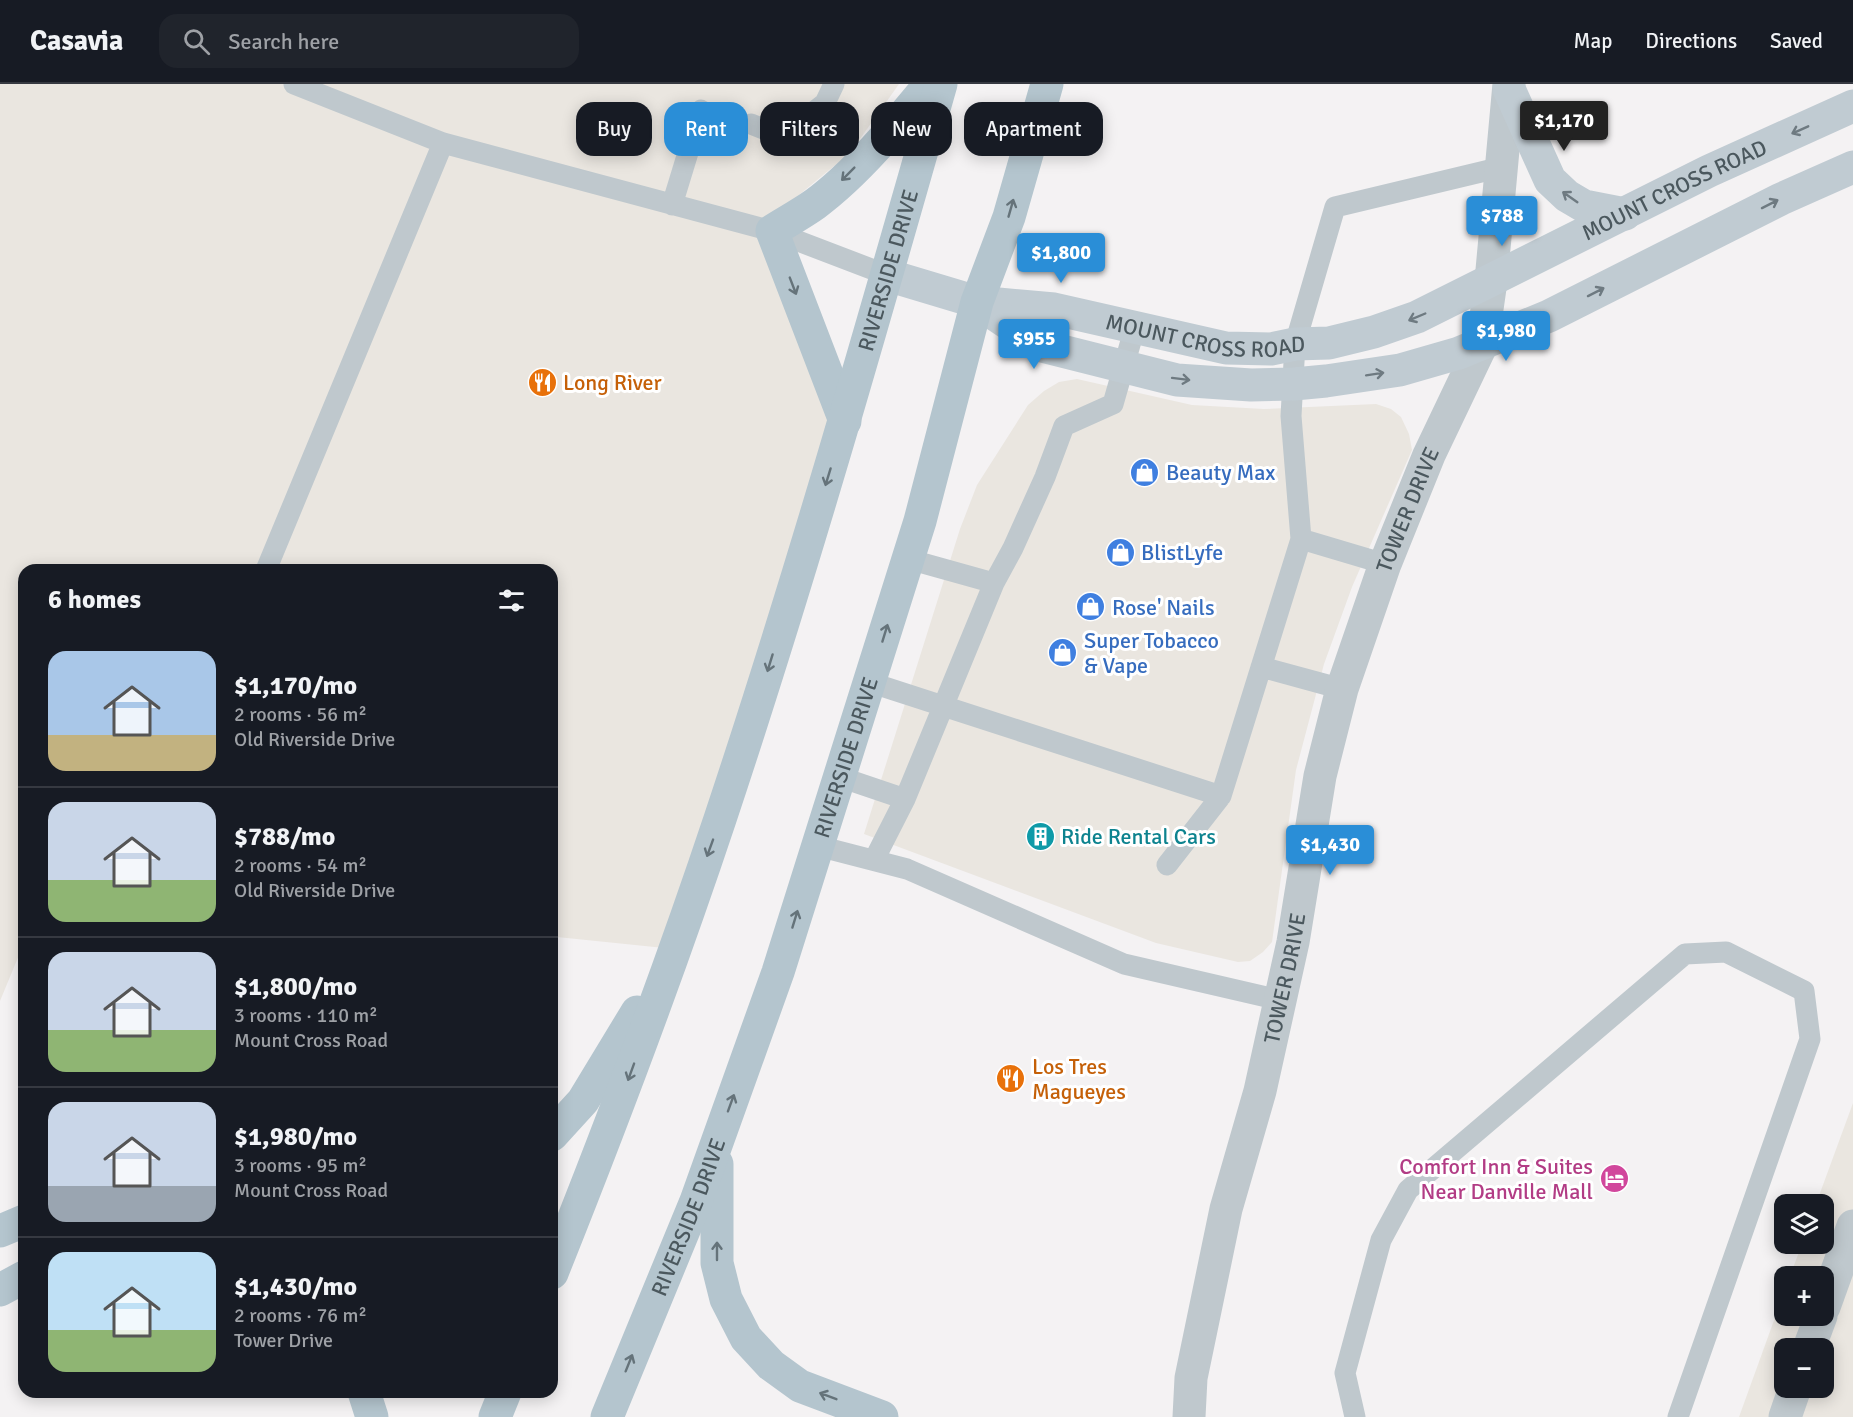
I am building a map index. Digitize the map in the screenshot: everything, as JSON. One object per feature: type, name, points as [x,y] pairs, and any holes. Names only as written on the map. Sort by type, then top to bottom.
[{"type":"main road","points":[[846,421],[772,231],[816,203],[844,178],[897,124],[930,84]]},
{"type":"main road","name":"RIVERSIDE DRIVE","points":[[558,1259],[615,1114],[720,820],[846,421],[941,84]]},
{"type":"main road","name":"RIVERSIDE DRIVE","points":[[607,1417],[696,1201],[778,972],[920,520],[977,302],[1009,217],[1047,84]]},
{"type":"main road","points":[[1509,87],[1550,180],[1567,196],[1584,206],[1625,213]]},
{"type":"main road","name":"MOUNT CROSS ROAD","points":[[977,302],[1054,309],[1226,348],[1271,349],[1295,344],[1329,343],[1374,332],[1417,317],[1708,171],[1853,106]]},
{"type":"main road","name":"MOUNT CROSS ROAD","points":[[977,302],[1042,346],[1177,380],[1251,385],[1294,384],[1400,370],[1459,353],[1549,316],[1781,199],[1853,167]]},
{"type":"main road","points":[[887,275],[977,302]]},
{"type":"main road","points":[[558,1128],[583,1101],[674,949]]},
{"type":"main road","points":[[717,1141],[717,1263],[726,1299],[746,1338],[771,1365],[800,1386],[882,1417]]},
{"type":"main road","points":[[0,1231],[18,1224]]},
{"type":"main road","points":[[0,1290],[18,1280]]},
{"type":"main road","points":[[366,1398],[372,1417]]},
{"type":"main road","points":[[495,1417],[503,1398]]},
{"type":"street","name":"TOWER DRIVE","points":[[1189,1417],[1191,1378],[1226,1209],[1260,1091],[1293,942],[1320,776],[1342,689],[1385,564],[1429,455],[1482,344],[1491,281],[1509,87]]},
{"type":"street","points":[[1834,1279],[1853,1226]]},
{"type":"street","points":[[1785,1417],[1792,1398]]},
{"type":"lane","points":[[751,124],[776,134],[792,129],[825,103],[834,84]]},
{"type":"lane","points":[[304,86],[443,144],[772,231],[887,275]]},
{"type":"lane","points":[[268,564],[443,144]]},
{"type":"lane","points":[[672,205],[687,156]]},
{"type":"lane","points":[[1167,865],[1221,796],[1301,539],[1291,416],[1295,344],[1335,207],[1502,167]]},
{"type":"lane","points":[[874,860],[905,800],[994,583],[1013,548],[1045,477],[1064,426],[1113,404],[1135,327]]},
{"type":"lane","points":[[1301,539],[1385,564]]},
{"type":"lane","points":[[908,559],[994,583]]},
{"type":"lane","points":[[1262,667],[1342,689]]},
{"type":"lane","points":[[869,682],[1221,796]]},
{"type":"lane","points":[[840,777],[905,800]]},
{"type":"lane","points":[[818,846],[907,869],[1124,964],[1280,1000]]},
{"type":"lane","points":[[1355,1417],[1345,1373],[1381,1240],[1408,1190],[1685,954],[1726,952],[1804,991],[1810,1040],[1678,1417]]},
{"type":"shaded area","points":[[0,84],[899,84],[886,102],[871,102],[871,123],[859,140],[859,102],[760,102],[760,156],[846,156],[794,199],[791,271],[845,421],[674,949],[558,937],[558,564],[18,564],[18,958],[0,1001]]},
{"type":"shaded area","points":[[1077,379],[1192,405],[1264,409],[1376,404],[1391,409],[1401,417],[1409,434],[1412,450],[1352,587],[1324,664],[1296,770],[1272,942],[1250,961],[1238,962],[1156,943],[864,834],[960,529],[977,485],[1028,405],[1059,382]]},
{"type":"shaded area","points":[[1853,1103],[1853,1417],[1739,1417],[1774,1320],[1774,1326],[1834,1326],[1834,1266],[1794,1266],[1798,1254],[1834,1254],[1834,1194],[1820,1194]]},
{"type":"place","name":"Long River","points":[[542,382]]},
{"type":"place","name":"Beauty Max","points":[[1145,472]]},
{"type":"place","name":"BlistLyfe","points":[[1120,552]]},
{"type":"place","name":"Rose' Nails","points":[[1091,607]]},
{"type":"place","name":"Super Tobacco & Vape","points":[[1063,653]]},
{"type":"place","name":"Ride Rental Cars","points":[[1040,836]]},
{"type":"place","name":"Los Tres Magueyes","points":[[1011,1079]]},
{"type":"place","name":"Comfort Inn & Suites Near Danville Mall","points":[[1614,1179]]}]
